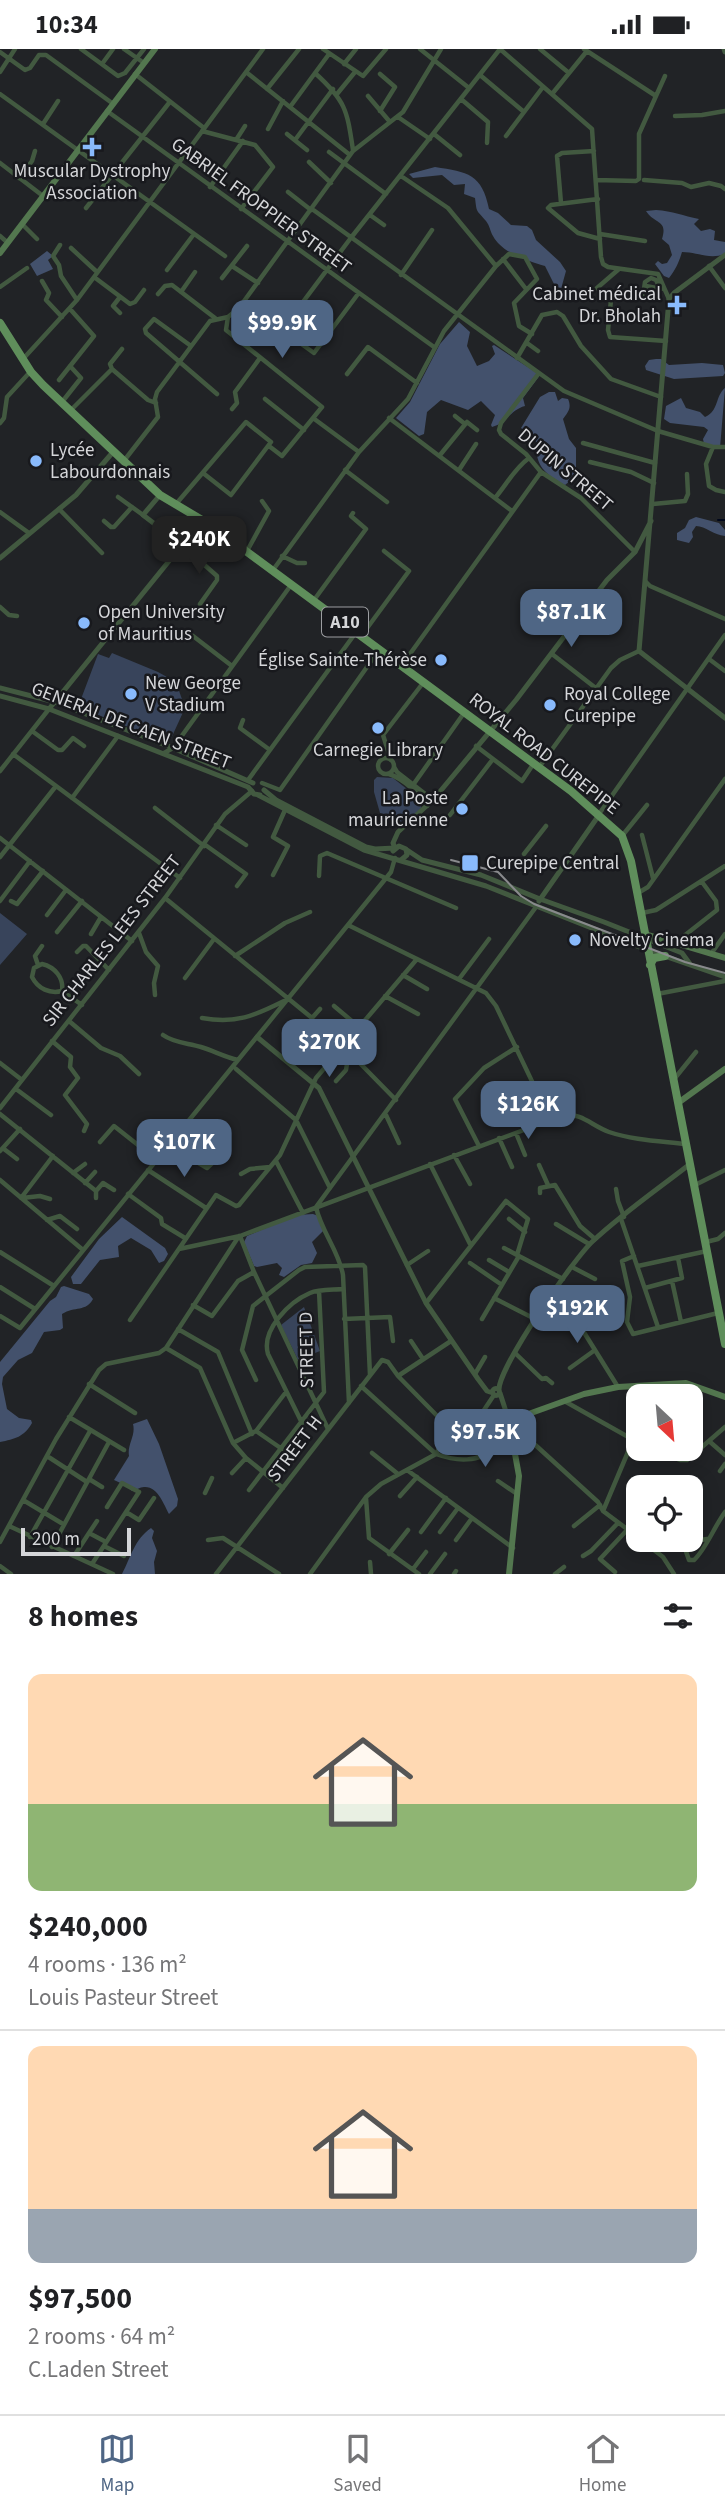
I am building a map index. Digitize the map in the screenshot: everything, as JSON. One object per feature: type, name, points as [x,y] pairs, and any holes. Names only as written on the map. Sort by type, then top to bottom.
[{"type":"main road","points":[[0,253],[155,49]]},
{"type":"main road","name":"A10","points":[[0,323],[31,372],[123,462],[175,505]]},
{"type":"main road","name":"ROYAL ROAD CUREPIPE","points":[[175,505],[197,516],[247,551],[464,713],[537,764],[622,836],[630,854],[642,913],[725,1343]]},
{"type":"main road","points":[[645,936],[725,958]]},
{"type":"main road","points":[[650,965],[654,958],[665,956]]},
{"type":"main road","points":[[678,1103],[725,1069]]},
{"type":"main road","points":[[509,1574],[518,1495],[518,1467],[509,1421],[595,1391],[626,1386]]},
{"type":"main road","points":[[704,1390],[725,1397]]},
{"type":"street","points":[[0,72],[15,49]]},
{"type":"street","points":[[81,49],[121,76],[144,49]]},
{"type":"street","points":[[102,64],[113,49]]},
{"type":"street","points":[[124,49],[144,63]]},
{"type":"street","points":[[23,359],[77,300],[263,49]]},
{"type":"street","points":[[267,89],[299,49]]},
{"type":"street","points":[[323,49],[360,75],[365,75],[386,49]]},
{"type":"street","points":[[344,64],[356,49]]},
{"type":"street","points":[[420,49],[469,88]]},
{"type":"street","points":[[123,462],[158,417],[158,392],[210,321],[228,317],[239,308],[352,153],[398,117],[441,49]]},
{"type":"street","points":[[358,294],[314,353],[282,330],[500,49],[592,129],[603,264],[658,274],[662,289]]},
{"type":"street","points":[[540,49],[569,73]]},
{"type":"street","points":[[552,94],[586,50],[656,96]]},
{"type":"street","points":[[0,52],[27,70],[39,55],[46,55],[112,103]]},
{"type":"street","points":[[290,107],[329,54]]},
{"type":"street","points":[[246,72],[309,123],[352,153]]},
{"type":"street","points":[[295,140],[355,72]]},
{"type":"street","points":[[315,73],[335,92],[348,116],[352,153]]},
{"type":"street","points":[[135,74],[203,130],[255,145],[271,163],[273,170],[241,209]]},
{"type":"street","points":[[380,74],[395,87],[380,111]]},
{"type":"street","points":[[480,75],[524,112]]},
{"type":"street","points":[[596,180],[638,180],[639,134],[665,76]]},
{"type":"street","points":[[506,136],[543,87]]},
{"type":"street","points":[[0,94],[225,256]]},
{"type":"street","points":[[368,96],[390,122]]},
{"type":"street","points":[[461,99],[488,122],[487,143]]},
{"type":"street","points":[[43,124],[58,101]]},
{"type":"street","points":[[268,129],[283,101]]},
{"type":"street","points":[[86,208],[169,103]]},
{"type":"street","name":"GABRIEL FROPPIER STREET","points":[[107,111],[433,347]]},
{"type":"street","points":[[675,116],[725,111]]},
{"type":"street","points":[[398,117],[460,155]]},
{"type":"street","points":[[236,140],[245,126]]},
{"type":"street","points":[[287,134],[307,150]]},
{"type":"street","points":[[210,187],[243,141]]},
{"type":"street","points":[[19,178],[32,161],[35,151]]},
{"type":"street","points":[[561,204],[557,156],[562,153],[594,151]]},
{"type":"street","points":[[329,152],[386,194]]},
{"type":"street","points":[[309,162],[331,183]]},
{"type":"street","points":[[0,163],[43,196]]},
{"type":"street","points":[[401,176],[448,208],[496,266]]},
{"type":"street","points":[[644,180],[682,183],[691,187],[709,183],[721,185],[725,189]]},
{"type":"street","points":[[288,192],[572,396],[658,431],[713,447],[725,447]]},
{"type":"street","points":[[597,199],[551,205],[548,208],[583,236],[645,241]]},
{"type":"street","points":[[370,215],[384,225]]},
{"type":"street","points":[[22,224],[37,239]]},
{"type":"street","points":[[401,275],[432,230]]},
{"type":"street","points":[[167,270],[194,234]]},
{"type":"street","points":[[0,236],[8,243]]},
{"type":"street","points":[[60,245],[54,257],[61,276],[77,300]]},
{"type":"street","points":[[222,278],[247,246]]},
{"type":"street","points":[[71,248],[120,297],[132,304],[144,290]]},
{"type":"street","points":[[273,570],[359,451],[408,399],[433,347],[496,266],[509,254],[522,255],[537,279],[516,300],[515,309],[519,326],[532,334]]},
{"type":"street","points":[[639,651],[669,299],[725,255]]},
{"type":"street","points":[[503,259],[526,289]]},
{"type":"street","points":[[232,266],[258,283]]},
{"type":"street","points":[[709,266],[725,288]]},
{"type":"street","points":[[0,286],[27,268]]},
{"type":"street","points":[[597,288],[619,268]]},
{"type":"street","points":[[180,292],[195,272]]},
{"type":"street","points":[[662,289],[646,286],[644,295],[645,282],[649,279],[656,281],[662,289],[669,299]]},
{"type":"street","points":[[42,281],[48,293],[46,300],[62,317]]},
{"type":"street","points":[[158,294],[170,284],[215,318]]},
{"type":"street","points":[[120,297],[113,306],[120,313]]},
{"type":"street","points":[[611,300],[608,331],[610,337],[666,341]]},
{"type":"street","points":[[58,380],[94,336],[70,309]]},
{"type":"street","points":[[517,358],[542,315],[557,312],[563,316],[588,354],[611,379],[662,397]]},
{"type":"street","points":[[228,317],[226,330],[322,407],[282,456],[269,446]]},
{"type":"street","points":[[191,346],[154,320],[150,321],[145,329],[146,333],[217,394]]},
{"type":"street","points":[[527,343],[537,351]]},
{"type":"street","points":[[347,374],[368,347],[417,383]]},
{"type":"street","points":[[122,349],[110,364],[112,369],[148,400],[156,403]]},
{"type":"street","points":[[232,409],[237,403],[235,392],[260,358]]},
{"type":"street","points":[[61,403],[81,378],[70,366]]},
{"type":"street","points":[[69,411],[112,369]]},
{"type":"street","points":[[0,423],[4,418],[7,397],[31,372]]},
{"type":"street","name":"DUPIN STREET","points":[[539,373],[499,430],[500,434],[529,458],[541,472],[581,498],[635,552]]},
{"type":"street","points":[[265,399],[304,430]]},
{"type":"street","points":[[455,416],[477,430]]},
{"type":"street","points":[[313,418],[359,451]]},
{"type":"street","points":[[389,418],[512,511]]},
{"type":"street","points":[[175,505],[246,422],[271,442],[231,495],[203,473]]},
{"type":"street","points":[[440,455],[465,424]]},
{"type":"street","points":[[583,443],[655,463]]},
{"type":"street","points":[[459,470],[476,444]]},
{"type":"street","points":[[713,447],[706,464],[709,486],[725,492]]},
{"type":"street","points":[[0,558],[76,495],[113,452]]},
{"type":"street","points":[[495,498],[506,486],[512,473],[529,458]]},
{"type":"street","points":[[590,462],[631,472],[654,483]]},
{"type":"street","points":[[345,470],[387,502]]},
{"type":"street","points":[[402,665],[541,472]]},
{"type":"street","points":[[653,504],[685,501],[688,494],[687,474]]},
{"type":"street","points":[[143,515],[160,495]]},
{"type":"street","points":[[118,497],[177,541],[178,548]]},
{"type":"street","points":[[247,551],[269,511],[261,501]]},
{"type":"street","points":[[104,521],[114,527],[132,507]]},
{"type":"street","points":[[59,509],[102,553]]},
{"type":"street","points":[[0,512],[29,533]]},
{"type":"street","points":[[314,600],[366,529],[351,516],[353,513]]},
{"type":"street","points":[[651,520],[635,552],[607,580],[552,654],[433,800],[398,832],[393,844],[422,860],[481,875],[645,936],[682,953],[691,966]]},
{"type":"street","points":[[639,545],[649,550]]},
{"type":"street","points":[[0,771],[178,548],[183,546],[217,576],[200,604]]},
{"type":"street","name":"SIR CHARLES LEES STREET","points":[[0,1108],[165,898],[216,825],[253,787],[270,750],[409,571],[384,551]]},
{"type":"street","points":[[282,556],[297,563],[305,563]]},
{"type":"street","points":[[646,582],[725,619]]},
{"type":"street","points":[[164,753],[173,748],[291,584]]},
{"type":"street","points":[[0,607],[9,615],[17,616]]},
{"type":"street","points":[[316,1207],[354,1159],[536,907],[725,635]]},
{"type":"street","points":[[193,636],[232,666]]},
{"type":"street","points":[[253,787],[262,783],[280,790],[380,649]]},
{"type":"street","points":[[639,651],[725,718]]},
{"type":"street","points":[[476,746],[522,781],[620,660],[639,651]]},
{"type":"street","points":[[552,654],[597,689]]},
{"type":"street","points":[[708,659],[725,671]]},
{"type":"street","points":[[424,682],[383,735],[397,772],[433,800]]},
{"type":"street","name":"GENERAL DE CAEN STREET","points":[[0,688],[55,702],[173,748],[253,787]]},
{"type":"street","name":"GENERAL DE CAEN STREET","points":[[0,696],[49,709],[253,787]]},
{"type":"street","points":[[413,785],[464,713]]},
{"type":"street","points":[[243,720],[240,728],[270,750]]},
{"type":"street","points":[[32,731],[58,750],[62,750],[73,738],[84,747]]},
{"type":"street","points":[[72,797],[118,736]]},
{"type":"street","points":[[387,749],[379,769],[382,773],[397,777],[427,806]]},
{"type":"street","points":[[13,754],[180,878]]},
{"type":"street","points":[[384,759],[391,760]]},
{"type":"street","points":[[450,815],[494,759]]},
{"type":"street","points":[[389,774],[394,767]]},
{"type":"street","points":[[637,893],[648,887],[725,779]]},
{"type":"street","points":[[262,783],[264,790]]},
{"type":"street","points":[[0,857],[56,786]]},
{"type":"street","points":[[253,787],[264,790],[276,800],[360,844],[375,849],[398,847]]},
{"type":"street","points":[[253,787],[285,810],[364,850],[486,886],[725,979]]},
{"type":"street","points":[[622,836],[648,804]]},
{"type":"street","points":[[155,809],[246,874],[237,887]]},
{"type":"street","points":[[273,875],[288,846],[273,837],[285,810]]},
{"type":"street","points":[[216,825],[246,845]]},
{"type":"street","points":[[524,855],[546,826]]},
{"type":"street","points":[[642,835],[653,879]]},
{"type":"street","points":[[0,838],[132,941]]},
{"type":"street","points":[[0,1316],[20,1328],[391,872],[398,859],[398,847]]},
{"type":"street","points":[[398,859],[407,857],[407,851]]},
{"type":"street","points":[[318,876],[320,856],[327,853],[456,908]]},
{"type":"street","points":[[0,901],[30,861]]},
{"type":"street","points":[[642,913],[656,910],[725,866]]},
{"type":"street","points":[[11,901],[17,904],[43,871]]},
{"type":"street","points":[[674,943],[716,913],[716,901],[702,882]]},
{"type":"street","points":[[47,915],[66,890]]},
{"type":"street","points":[[165,898],[312,1018],[320,1009]]},
{"type":"street","points":[[57,932],[82,901]]},
{"type":"street","points":[[235,956],[285,923],[310,912]]},
{"type":"street","points":[[91,934],[101,917]]},
{"type":"street","points":[[348,925],[477,988],[491,998],[551,1119]]},
{"type":"street","points":[[139,932],[146,952],[158,966],[155,995]]},
{"type":"street","points":[[711,954],[725,934]]},
{"type":"street","points":[[185,978],[214,939]]},
{"type":"street","points":[[459,979],[489,939]]},
{"type":"street","points":[[38,965],[35,956],[42,946]]},
{"type":"street","points":[[76,952],[86,946],[109,970]]},
{"type":"street","points":[[130,1320],[184,1238],[218,1194],[236,1206],[239,1205],[271,1168],[314,1083],[417,959]]},
{"type":"street","points":[[38,965],[46,965],[58,974],[62,981],[62,991]]},
{"type":"street","points":[[38,965],[33,972],[36,983],[47,991],[62,991],[82,1005]]},
{"type":"street","points":[[403,975],[427,989]]},
{"type":"street","points":[[656,995],[725,979]]},
{"type":"street","points":[[385,996],[418,1014]]},
{"type":"street","points":[[202,1018],[220,1021],[250,1018],[288,999]]},
{"type":"street","points":[[334,1006],[359,1027]]},
{"type":"street","points":[[69,1021],[101,1048],[120,1056],[139,1074]]},
{"type":"street","points":[[163,1035],[173,1041],[238,1060]]},
{"type":"street","points":[[257,1037],[314,1083],[324,1097],[426,1303],[487,1391],[496,1393],[509,1421],[626,1528]]},
{"type":"street","points":[[52,1041],[69,1054],[72,1061],[70,1067],[78,1076],[65,1095],[87,1124],[84,1131]]},
{"type":"street","points":[[343,1046],[396,1100]]},
{"type":"street","points":[[479,1146],[455,1104],[455,1099],[484,1068],[517,1047]]},
{"type":"street","points":[[335,1081],[346,1068],[349,1051]]},
{"type":"street","points":[[674,1079],[696,1052]]},
{"type":"street","points":[[0,1063],[22,1080]]},
{"type":"street","points":[[236,1069],[296,1119],[330,1188]]},
{"type":"street","points":[[16,1089],[51,1115]]},
{"type":"street","points":[[0,1114],[96,1191]]},
{"type":"street","points":[[386,1114],[399,1143]]},
{"type":"street","points":[[179,1249],[240,1235],[551,1119],[572,1114],[618,1134],[644,1140],[686,1144]]},
{"type":"street","points":[[100,1142],[114,1126],[157,1160]]},
{"type":"street","points":[[17,1159],[2,1150],[20,1129]]},
{"type":"street","points":[[516,1133],[525,1155]]},
{"type":"street","points":[[499,1138],[512,1167]]},
{"type":"street","points":[[168,1145],[207,1168],[225,1151]]},
{"type":"street","points":[[454,1155],[470,1184]]},
{"type":"street","points":[[21,1198],[53,1156]]},
{"type":"street","points":[[276,1161],[303,1213]]},
{"type":"street","points":[[73,1173],[85,1164]]},
{"type":"street","points":[[430,1164],[470,1244]]},
{"type":"street","points":[[370,1375],[384,1360],[450,1429],[463,1433],[470,1431],[496,1393],[500,1380],[535,1319],[589,1244],[690,1164]]},
{"type":"street","points":[[539,1165],[548,1185]]},
{"type":"street","points":[[241,1174],[250,1169],[271,1168]]},
{"type":"street","points":[[148,1170],[206,1208]]},
{"type":"street","points":[[694,1186],[725,1170]]},
{"type":"street","points":[[85,1183],[95,1172]]},
{"type":"street","points":[[0,1180],[83,1250]]},
{"type":"street","points":[[96,1198],[96,1191],[103,1182],[114,1190]]},
{"type":"street","points":[[540,1193],[539,1188],[555,1185],[580,1226],[595,1239]]},
{"type":"street","points":[[616,1189],[622,1218],[659,1328]]},
{"type":"street","points":[[128,1194],[161,1218],[162,1224],[184,1238]]},
{"type":"street","points":[[21,1198],[40,1196],[50,1199]]},
{"type":"street","points":[[426,1303],[506,1201],[528,1219],[526,1232],[518,1256],[482,1319]]},
{"type":"street","points":[[316,1207],[341,1265],[349,1403]]},
{"type":"street","points":[[47,1220],[60,1216],[77,1229]]},
{"type":"street","points":[[509,1219],[526,1232]]},
{"type":"street","points":[[555,1224],[589,1244]]},
{"type":"street","points":[[638,1266],[678,1258],[706,1247],[725,1233]]},
{"type":"street","points":[[240,1235],[254,1272],[328,1429]]},
{"type":"street","points":[[0,1542],[69,1417],[99,1370],[106,1364],[159,1353],[166,1348],[240,1235]]},
{"type":"street","points":[[504,1248],[563,1279]]},
{"type":"street","points":[[407,1265],[428,1251]]},
{"type":"street","points":[[0,1252],[54,1286]]},
{"type":"street","points":[[634,1256],[622,1261],[630,1297],[627,1322],[631,1332],[636,1334],[681,1322],[722,1319]]},
{"type":"street","points":[[645,1288],[682,1278],[678,1258]]},
{"type":"street","points":[[489,1260],[509,1272]]},
{"type":"street","points":[[470,1263],[502,1285]]},
{"type":"street","points":[[256,1380],[242,1350],[251,1310],[265,1296],[305,1267],[341,1265],[365,1267],[370,1375]]},
{"type":"street","points":[[572,1267],[595,1279]]},
{"type":"street","points":[[193,1305],[212,1316],[238,1281],[254,1272]]},
{"type":"street","points":[[672,1281],[681,1322]]},
{"type":"street","points":[[0,1287],[35,1309]]},
{"type":"street","points":[[302,1423],[266,1348],[272,1325],[306,1295],[343,1289]]},
{"type":"street","points":[[556,1290],[618,1387]]},
{"type":"street","name":"STREET D","points":[[249,1490],[324,1392],[319,1291]]},
{"type":"street","points":[[494,1298],[535,1319]]},
{"type":"street","points":[[345,1319],[391,1318],[393,1341]]},
{"type":"street","points":[[178,1329],[218,1352],[254,1433],[282,1449]]},
{"type":"street","points":[[411,1341],[423,1359]]},
{"type":"street","points":[[398,1376],[451,1341]]},
{"type":"street","points":[[166,1348],[194,1363],[203,1372],[233,1443],[246,1458],[283,1488]]},
{"type":"street","points":[[570,1368],[595,1350]]},
{"type":"street","points":[[515,1353],[542,1379],[552,1383]]},
{"type":"street","points":[[475,1374],[485,1357]]},
{"type":"street","name":"STREET H","points":[[216,1574],[370,1375]]},
{"type":"street","points":[[89,1384],[135,1413]]},
{"type":"street","points":[[361,1386],[436,1454],[453,1459],[484,1456],[497,1444],[509,1421]]},
{"type":"street","points":[[233,1443],[254,1433],[287,1391]]},
{"type":"street","points":[[565,1401],[626,1436]]},
{"type":"street","points":[[69,1417],[124,1450]]},
{"type":"street","points":[[704,1445],[725,1427]]},
{"type":"street","points":[[310,1574],[366,1497],[398,1473],[436,1454],[450,1429]]},
{"type":"street","points":[[30,1537],[90,1431]]},
{"type":"street","points":[[709,1441],[725,1455]]},
{"type":"street","points":[[52,1547],[109,1442]]},
{"type":"street","points":[[372,1453],[398,1473]]},
{"type":"street","points":[[47,1456],[102,1487]]},
{"type":"street","points":[[232,1473],[246,1458]]},
{"type":"street","points":[[574,1526],[602,1508],[626,1461]]},
{"type":"street","points":[[720,1471],[725,1464]]},
{"type":"street","points":[[407,1470],[513,1548]]},
{"type":"street","points":[[400,1496],[416,1477]]},
{"type":"street","points":[[205,1493],[212,1478]]},
{"type":"street","points":[[498,1481],[518,1495]]},
{"type":"street","points":[[92,1564],[139,1492],[122,1483],[107,1507]]},
{"type":"street","points":[[366,1497],[369,1538],[419,1574]]},
{"type":"street","points":[[126,1512],[139,1520],[154,1498]]},
{"type":"street","points":[[421,1532],[446,1498]]},
{"type":"street","points":[[23,1500],[63,1524]]},
{"type":"street","points":[[440,1532],[458,1508]]},
{"type":"street","points":[[707,1539],[682,1543],[690,1560],[694,1560],[701,1553],[725,1512]]},
{"type":"street","points":[[456,1540],[472,1518]]},
{"type":"street","points":[[74,1556],[97,1521]]},
{"type":"street","points":[[583,1556],[618,1523]]},
{"type":"street","points":[[9,1527],[113,1574]]},
{"type":"street","points":[[389,1554],[408,1529]]},
{"type":"street","points":[[615,1572],[600,1559],[626,1530]]},
{"type":"street","points":[[89,1533],[124,1556]]},
{"type":"street","points":[[208,1540],[223,1538],[279,1574]]},
{"type":"street","points":[[413,1569],[426,1552]]},
{"type":"street","points":[[657,1552],[674,1574]]},
{"type":"street","points":[[430,1574],[445,1554]]},
{"type":"street","points":[[370,1562],[371,1574]]},
{"type":"street","points":[[0,1566],[9,1573]]},
{"type":"street","points":[[555,1574],[564,1567]]},
{"type":"shaded area","points":[[435,167],[472,177],[482,188],[489,209],[511,225],[527,226],[532,230],[536,240],[566,271],[561,289],[572,301],[555,300],[554,284],[545,266],[516,255],[497,242],[478,211],[475,198],[464,194],[465,184],[454,185],[442,175],[413,178],[409,174]]},
{"type":"shaded area","points":[[656,210],[699,219],[694,224],[701,231],[715,231],[714,240],[725,242],[725,254],[709,256],[682,252],[669,278],[664,276],[655,264],[658,261],[667,263],[672,255],[669,245],[662,239],[662,225],[646,211]]},
{"type":"shaded area","points":[[47,251],[53,256],[48,260],[53,269],[37,276],[30,264]]},
{"type":"shaded area","points":[[459,322],[470,332],[467,346],[477,366],[489,361],[495,354],[494,345],[540,375],[523,398],[525,406],[497,425],[492,427],[495,415],[481,401],[468,410],[441,400],[427,412],[424,434],[419,436],[396,418],[410,402],[440,344]]},
{"type":"shaded area","points":[[661,359],[669,365],[723,365],[725,373],[723,376],[674,379],[646,370],[645,366],[649,360]]},
{"type":"shaded area","points":[[725,388],[720,448],[704,444],[703,439],[708,430],[704,427],[670,423],[664,419],[666,406],[681,398],[686,408],[700,412],[705,417],[713,411]]},
{"type":"shaded area","points":[[555,392],[558,401],[562,398],[568,399],[570,405],[563,419],[569,439],[576,448],[576,476],[565,485],[543,468],[537,457],[537,443],[521,428],[540,397]]},
{"type":"shaded area","points":[[696,517],[719,523],[725,530],[725,536],[696,526],[689,543],[677,540],[677,533],[685,528],[689,520]]},
{"type":"shaded area","name":"New George V Stadium","points":[[112,653],[176,682],[185,708],[169,743],[78,707],[98,654],[109,658]]},
{"type":"shaded area","points":[[377,777],[393,778],[422,801],[421,808],[407,824],[380,813],[374,792],[374,780]]},
{"type":"shaded area","points":[[0,913],[27,934],[0,965]]},
{"type":"shaded area","points":[[313,1214],[321,1217],[324,1230],[312,1242],[317,1253],[312,1263],[301,1265],[284,1277],[279,1275],[282,1268],[277,1263],[254,1266],[244,1242],[247,1236],[297,1215]]},
{"type":"shaded area","points":[[122,1217],[165,1248],[168,1254],[164,1261],[159,1263],[151,1250],[131,1238],[118,1246],[119,1257],[100,1260],[81,1284],[73,1284],[71,1277],[99,1239]]},
{"type":"shaded area","points":[[64,1286],[89,1294],[93,1299],[87,1306],[62,1314],[63,1328],[44,1332],[32,1353],[18,1360],[3,1377],[7,1409],[19,1418],[31,1420],[32,1423],[19,1437],[0,1442],[0,1362]]},
{"type":"shaded area","points":[[304,1307],[320,1351],[298,1360],[281,1325]]},
{"type":"shaded area","points":[[147,1419],[159,1444],[178,1499],[177,1506],[169,1514],[153,1490],[144,1487],[132,1491],[114,1480],[129,1456],[133,1424]]},
{"type":"shaded area","points":[[151,1528],[154,1531],[152,1538],[157,1551],[155,1574],[122,1574],[137,1543]]},
{"type":"waterway","points":[[718,520],[725,520]]},
{"type":"tram line","points":[[451,860],[498,872],[521,896],[534,904],[685,962],[725,973]]},
{"type":"place","name":"Muscular Dystrophy Association","points":[[92,147]]},
{"type":"place","name":"Cabinet médical Dr. Bholah","points":[[677,305]]},
{"type":"place","name":"Lycée Labourdonnais","points":[[36,461]]},
{"type":"place","name":"Open University of Mauritius","points":[[84,623]]},
{"type":"place","name":"Église Sainte-Thérèse","points":[[441,660]]},
{"type":"place","name":"New George V Stadium","points":[[131,694]]},
{"type":"place","name":"Royal College Curepipe","points":[[550,705]]},
{"type":"place","name":"Carnegie Library","points":[[378,728]]},
{"type":"place","name":"La Poste mauricienne","points":[[462,809]]},
{"type":"place","name":"Curepipe Central","points":[[470,863]]},
{"type":"place","name":"Novelty Cinema","points":[[575,940]]}]
